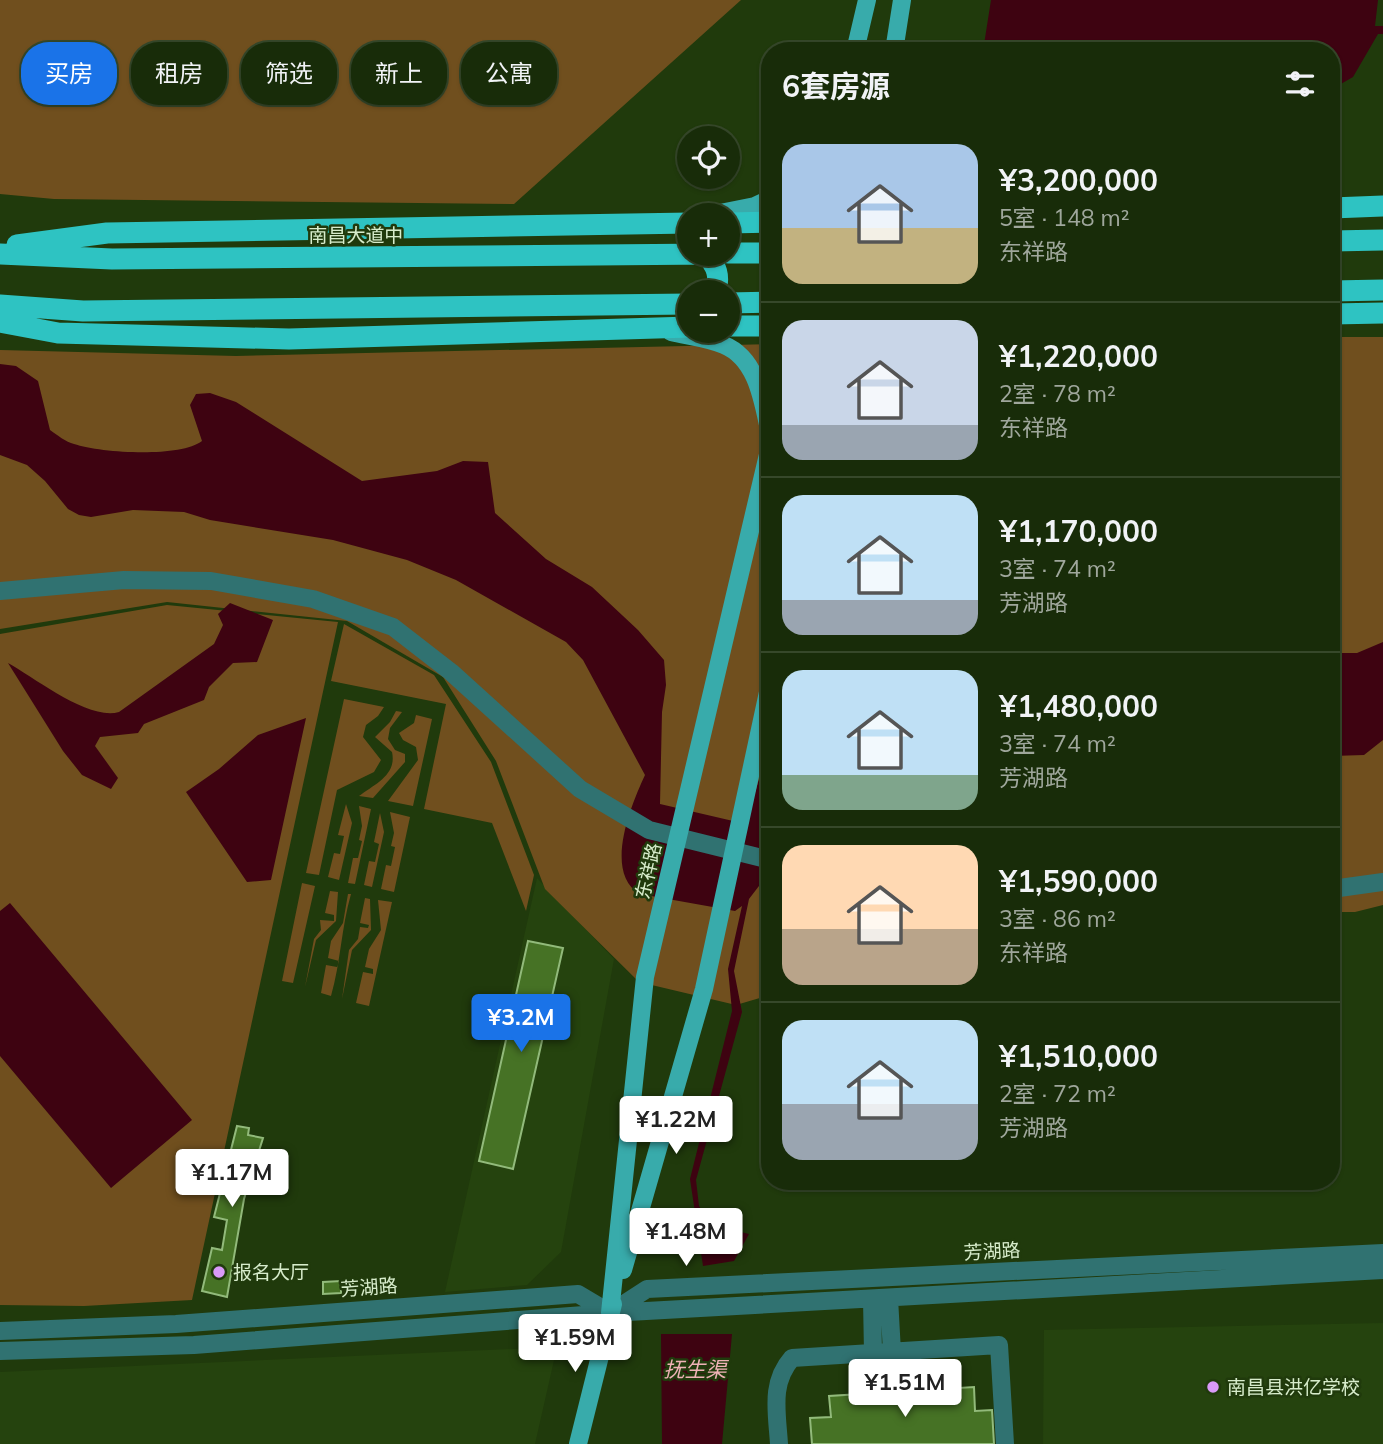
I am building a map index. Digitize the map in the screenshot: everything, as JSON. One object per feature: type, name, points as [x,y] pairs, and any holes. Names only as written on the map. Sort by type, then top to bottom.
[{"type":"highway","points":[[1340,208],[1383,206]]},
{"type":"highway","points":[[740,223],[761,222]]},
{"type":"highway","points":[[0,247],[107,233],[677,223]]},
{"type":"highway","points":[[666,224],[677,230]]},
{"type":"highway","points":[[1340,241],[1383,240]]},
{"type":"highway","points":[[740,253],[761,253]]},
{"type":"highway","name":"南昌大道中","points":[[0,254],[112,259],[677,255]]},
{"type":"highway","points":[[1340,291],[1383,290]]},
{"type":"highway","points":[[740,303],[761,302]]},
{"type":"highway","points":[[0,305],[82,311],[677,304]]},
{"type":"highway","points":[[1340,314],[1383,313]]},
{"type":"highway","points":[[650,328],[677,318]]},
{"type":"highway","points":[[0,322],[58,333],[289,339],[677,327]]},
{"type":"highway","points":[[740,327],[761,326]]},
{"type":"main road","points":[[857,42],[867,0]]},
{"type":"main road","points":[[895,42],[902,0]]},
{"type":"main road","points":[[740,209],[761,203]]},
{"type":"main road","points":[[650,328],[725,345],[745,361],[761,395]]},
{"type":"main road","name":"东祥路","points":[[610,1312],[645,977],[761,484]]},
{"type":"main road","name":"东祥路","points":[[578,1444],[610,1312],[704,989],[761,728]]},
{"type":"street","points":[[0,592],[124,580],[199,581],[313,599],[393,627],[450,672],[580,789],[649,830],[761,858]]},
{"type":"street","points":[[1340,888],[1383,881]]},
{"type":"street","name":"芳湖路","points":[[610,1312],[647,1289],[1383,1253]]},
{"type":"street","name":"芳湖路","points":[[0,1351],[194,1346],[610,1312],[1383,1270]]},
{"type":"street","name":"芳湖路","points":[[0,1331],[176,1324],[579,1294],[610,1312]]},
{"type":"street","points":[[880,1299],[892,1352]]},
{"type":"street","points":[[873,1353],[880,1299]]},
{"type":"street","points":[[779,1444],[776,1386],[780,1372],[792,1358],[999,1346],[1005,1444]]},
{"type":"shaded area","points":[[0,0],[741,0],[514,204],[54,199],[0,194]]},
{"type":"shaded area","points":[[1340,337],[1383,337],[1383,905],[1355,912],[1340,912]]},
{"type":"shaded area","points":[[761,344],[761,998],[736,1005],[639,982],[545,889],[496,761],[443,677],[347,621],[167,602],[0,629],[0,350],[236,356]]},
{"type":"shaded area","points":[[167,605],[338,622],[192,1300],[84,1306],[0,1305],[0,634]]},
{"type":"shaded area","points":[[344,624],[434,675],[491,762],[534,875],[526,911],[492,823],[424,809],[446,704],[331,681]]},
{"type":"shaded area","points":[[344,699],[384,707],[378,716],[366,725],[363,737],[381,760],[374,772],[337,790],[319,875],[306,873]]},
{"type":"shaded area","points":[[396,711],[402,712],[390,728],[388,739],[395,750],[405,754],[405,762],[373,798],[359,796],[383,778],[391,767],[392,752],[375,737],[390,722]]},
{"type":"shaded area","points":[[416,715],[432,719],[413,806],[388,801],[418,760],[416,747],[403,740],[399,733],[414,723]]},
{"type":"shaded area","points":[[346,804],[352,823],[339,880],[328,877],[334,853],[340,854],[344,836],[338,835]]},
{"type":"shaded area","points":[[359,806],[371,809],[355,884],[348,883],[353,858],[358,858],[362,841],[359,840],[362,826]]},
{"type":"shaded area","points":[[390,812],[410,817],[394,892],[381,889],[386,865],[391,866],[395,847],[391,846],[394,833]]},
{"type":"shaded area","points":[[380,813],[384,832],[372,887],[364,885],[369,861],[375,862],[379,844],[374,842]]},
{"type":"shaded area","points":[[537,878],[614,959],[561,1252],[527,1285],[445,1292]]},
{"type":"shaded area","points":[[302,883],[315,886],[293,983],[282,981]]},
{"type":"shaded area","points":[[330,891],[338,892],[336,921],[316,940],[305,987],[314,939],[321,930],[320,920],[334,921],[334,915],[325,913]]},
{"type":"shaded area","points":[[348,894],[351,894],[345,920],[339,961],[328,958],[331,941],[343,923]]},
{"type":"shaded area","points":[[365,898],[370,899],[371,930],[352,950],[342,999],[349,950],[358,939],[360,927],[368,928],[369,925],[360,923]]},
{"type":"shaded area","points":[[378,900],[392,902],[369,1006],[356,1003],[363,972],[373,974],[373,969],[365,967],[369,949],[381,930]]},
{"type":"shaded area","points":[[338,964],[331,996],[321,993],[326,965],[337,967]]},
{"type":"shaded area","name":"南昌县洪亿学校","points":[[1383,1323],[1383,1444],[1043,1444],[1044,1330]]},
{"type":"shaded area","points":[[557,1347],[535,1444],[0,1444],[0,1372]]},
{"type":"water","points":[[991,0],[1378,0],[1375,26],[1383,26],[1383,34],[1378,34],[1353,77],[1340,84],[1340,42],[984,42]]},
{"type":"water","points":[[0,364],[16,366],[38,381],[50,430],[68,442],[86,447],[159,452],[191,446],[202,441],[190,405],[196,394],[210,393],[236,402],[362,481],[437,471],[463,461],[488,462],[495,513],[546,559],[592,587],[638,630],[664,660],[666,685],[662,712],[660,804],[746,824],[761,772],[761,883],[749,899],[734,971],[742,1012],[696,1180],[699,1206],[712,1225],[749,1234],[734,1261],[703,1266],[690,1179],[732,1011],[728,969],[742,906],[735,911],[640,894],[629,884],[623,871],[623,838],[645,775],[583,660],[566,642],[456,580],[407,560],[333,540],[210,520],[184,512],[133,510],[91,517],[79,515],[68,509],[45,481],[27,465],[0,455]]},
{"type":"water","points":[[230,603],[273,620],[257,662],[233,663],[209,687],[204,700],[144,724],[138,733],[100,737],[95,746],[118,778],[111,789],[82,775],[63,751],[8,663],[78,704],[107,713],[119,712],[214,644],[223,625],[218,614]]},
{"type":"water","points":[[1383,642],[1383,740],[1364,755],[1340,756],[1340,653],[1357,653]]},
{"type":"water","points":[[306,718],[271,880],[247,882],[186,792],[219,769],[258,735]]},
{"type":"water","points":[[10,903],[192,1120],[111,1188],[0,1056],[0,911]]},
{"type":"water","name":"抚生渠","points":[[661,1334],[732,1334],[722,1444],[662,1444]]},
{"type":"building","points":[[528,941],[563,948],[513,1169],[479,1161]]},
{"type":"building","points":[[237,1126],[249,1128],[248,1135],[263,1138],[244,1199],[227,1297],[202,1291],[212,1248],[222,1250],[227,1220],[214,1217]]},
{"type":"building","points":[[341,1281],[341,1293],[323,1294],[323,1282]]},
{"type":"building","points":[[974,1387],[975,1411],[992,1410],[994,1444],[812,1444],[810,1418],[831,1417],[829,1396]]},
{"type":"place","name":"报名大厅","points":[[219,1272]]},
{"type":"place","name":"南昌县洪亿学校","points":[[1213,1387]]}]
